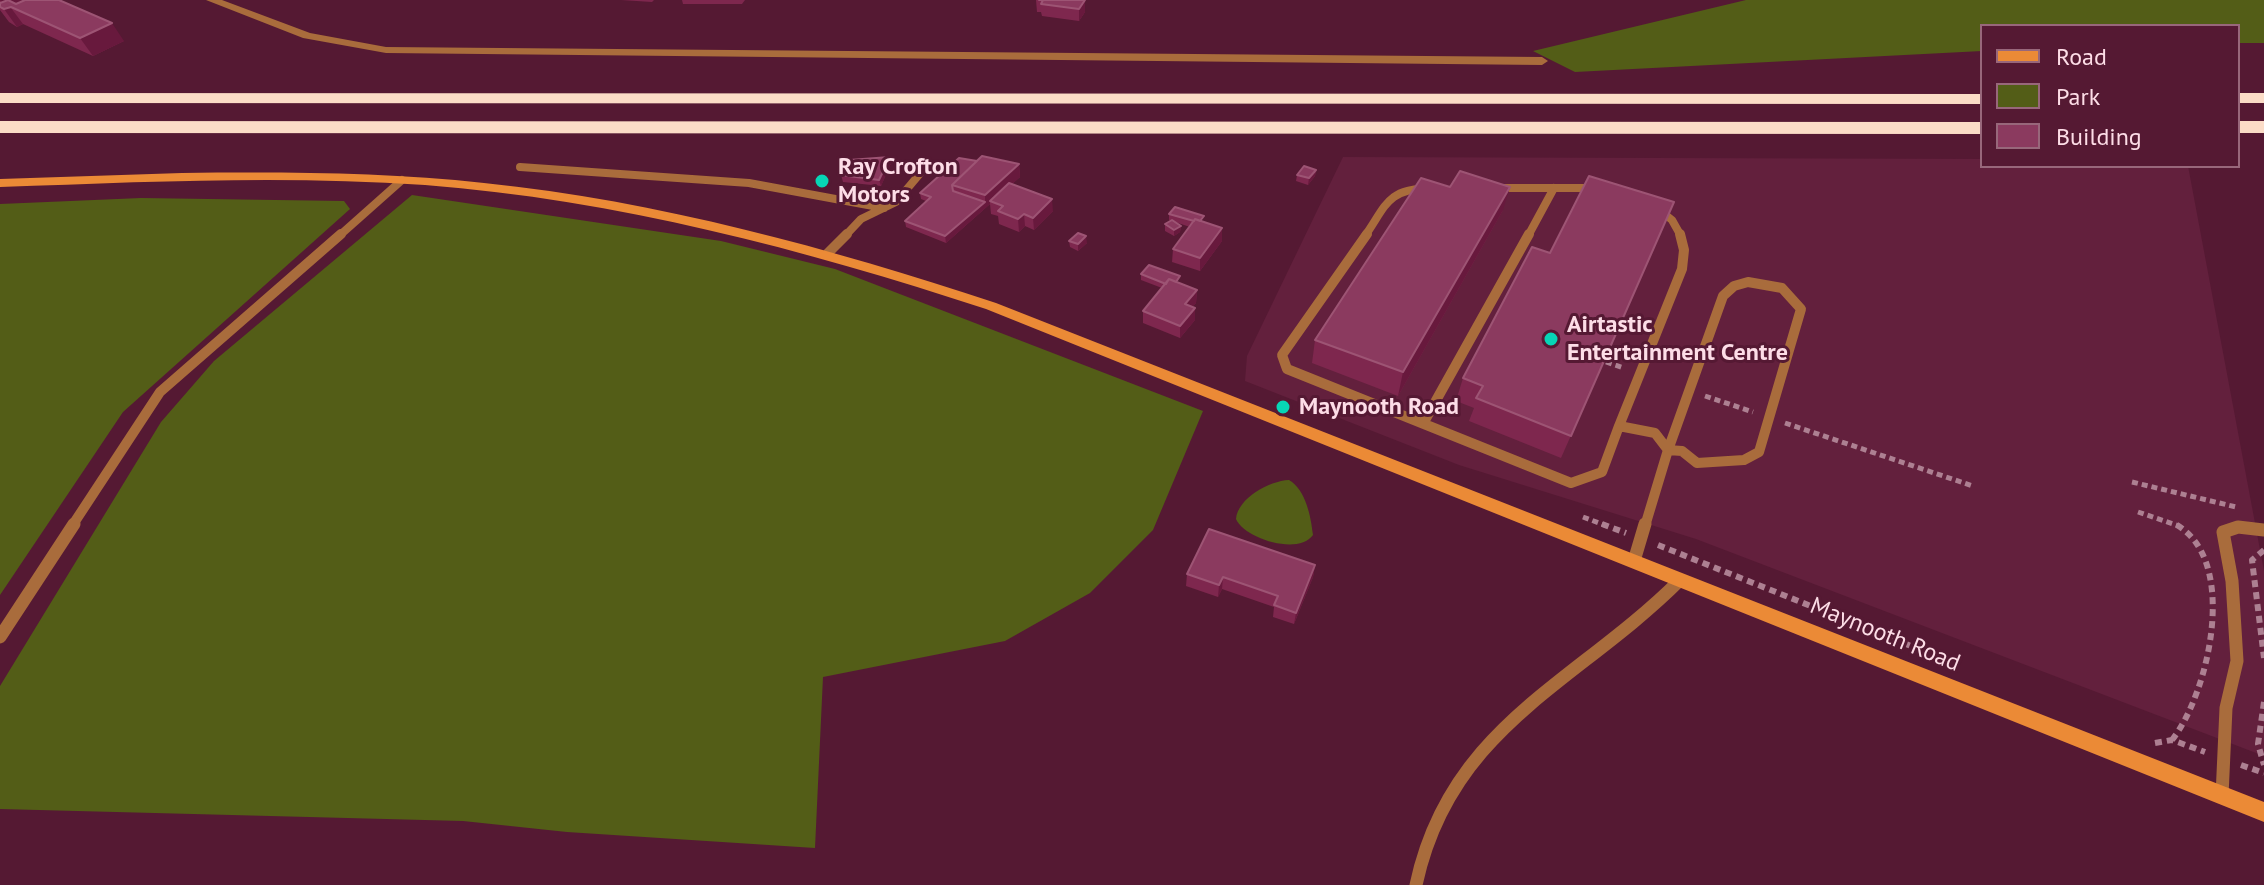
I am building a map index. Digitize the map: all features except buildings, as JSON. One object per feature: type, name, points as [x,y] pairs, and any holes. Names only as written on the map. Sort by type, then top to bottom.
[{"type":"highway","points":[[0,98],[1980,99]]},
{"type":"highway","points":[[2240,98],[2264,98]]},
{"type":"highway","points":[[0,127],[1980,128]]},
{"type":"highway","points":[[2240,127],[2264,127]]},
{"type":"main road","name":"Maynooth Road","points":[[0,183],[254,176],[402,180],[561,196],[666,214],[827,254],[991,306],[2264,812]]},
{"type":"street","points":[[212,0],[307,36],[386,50],[1542,61]]},
{"type":"lane","points":[[520,167],[764,185],[828,193],[884,208]]},
{"type":"lane","points":[[827,254],[861,219],[896,202],[923,170]]},
{"type":"lane","points":[[0,637],[160,392],[402,180]]},
{"type":"lane","points":[[1446,188],[1406,189],[1394,194],[1282,355],[1287,369],[1571,483],[1602,472],[1682,269],[1685,253],[1674,221],[1654,206],[1641,202]]},
{"type":"lane","points":[[1477,188],[1601,188],[1615,193]]},
{"type":"lane","points":[[1424,422],[1554,188]]},
{"type":"lane","points":[[1619,426],[1655,433],[1668,450],[1682,451],[1697,463],[1744,460],[1759,452],[1801,309],[1782,288],[1765,283],[1748,282],[1734,286],[1723,296],[1668,450],[1634,561]]},
{"type":"lane","points":[[2222,796],[2226,708],[2237,661],[2232,581],[2223,532],[2247,526],[2264,530]]},
{"type":"lane","points":[[1416,885],[1424,844],[1447,798],[1498,733],[1532,700],[1630,627],[1680,580]]},
{"type":"path","points":[[1606,362],[1641,374]]},
{"type":"path","points":[[1689,390],[1973,486]]},
{"type":"path","points":[[2132,482],[2249,510]]},
{"type":"path","points":[[2138,512],[2170,521],[2186,530],[2198,543],[2208,579],[2209,658],[2189,714],[2172,740]]},
{"type":"path","points":[[2264,550],[2252,560],[2264,658]]},
{"type":"path","points":[[2264,702],[2258,744],[2264,765]]},
{"type":"shaded area","points":[[1343,157],[1980,159],[1980,168],[2188,168],[2264,571],[2264,756],[1696,539],[1459,465],[1245,381],[1247,356]]},
{"type":"green space","points":[[1746,0],[2264,0],[2264,43],[2240,43],[2240,24],[1980,24],[1980,51],[1575,72],[1533,51]]},
{"type":"green space","points":[[412,195],[721,241],[835,269],[1203,411],[1153,530],[1090,593],[1005,641],[823,677],[815,848],[567,832],[463,821],[0,809],[0,686],[161,422],[214,361]]},
{"type":"green space","points":[[141,198],[344,201],[350,209],[123,412],[0,595],[0,204]]},
{"type":"green space","points":[[1289,480],[1304,497],[1313,535],[1306,541],[1284,544],[1260,538],[1241,526],[1236,519],[1238,511],[1248,498],[1264,487]]},
{"type":"place","name":"Ray Crofton Motors","points":[[822,181]]},
{"type":"place","name":"Airtastic Entertainment Centre","points":[[1551,339]]},
{"type":"place","name":"Maynooth Road","points":[[1283,407]]}]
